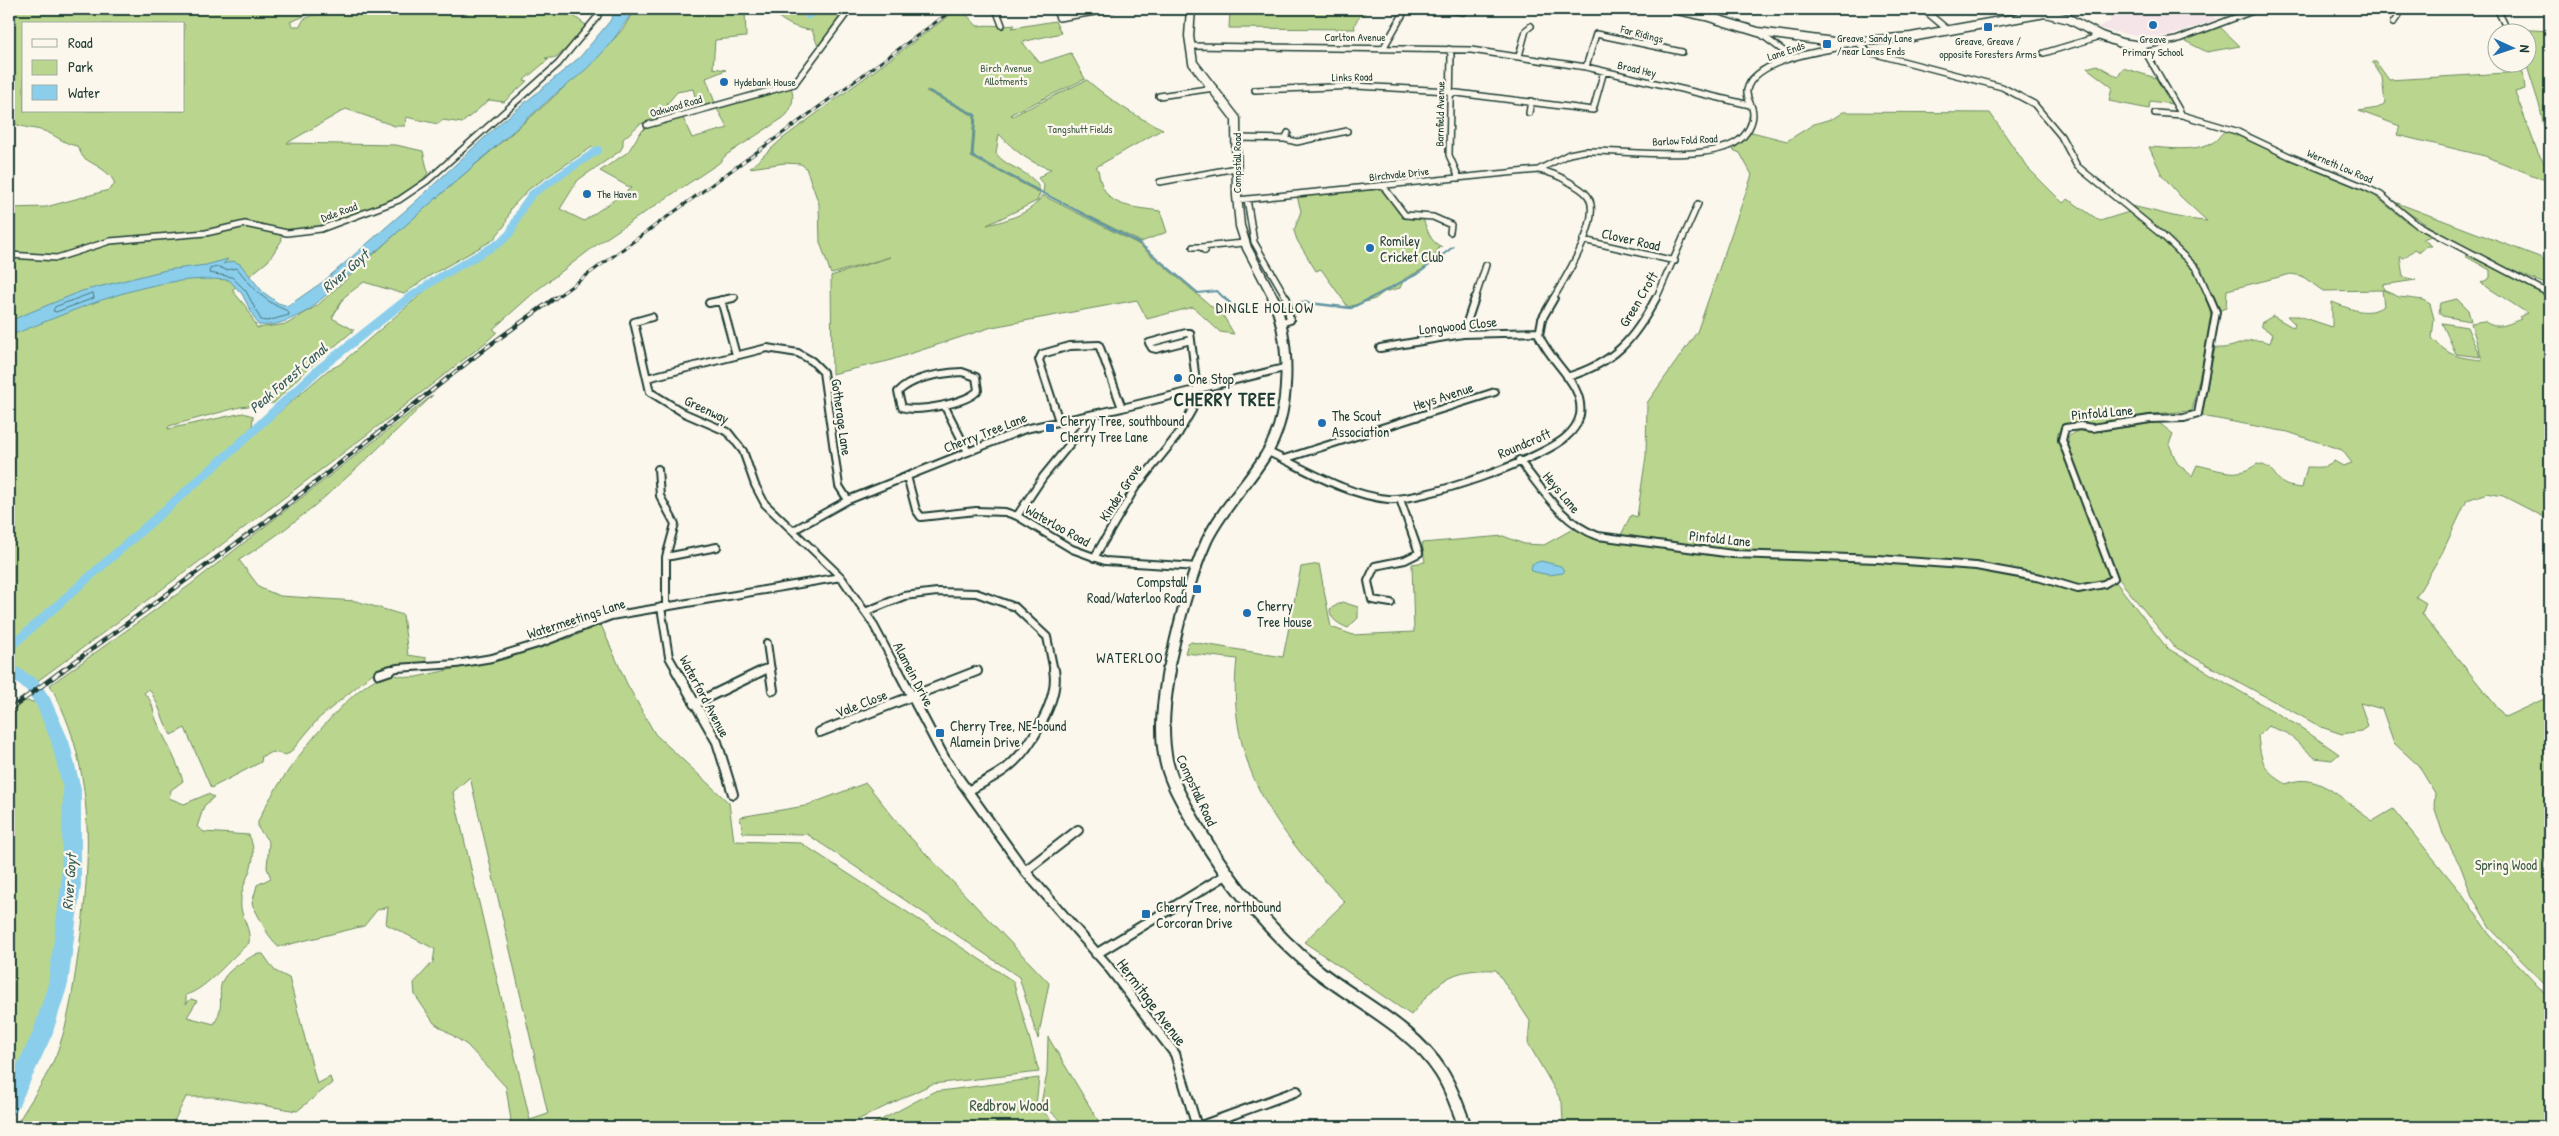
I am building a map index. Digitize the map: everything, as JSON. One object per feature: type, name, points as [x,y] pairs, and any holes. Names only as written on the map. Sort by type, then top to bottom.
[{"type":"main road","name":"Compstall Road","points":[[1191,9],[1190,46],[1194,64],[1229,106],[1236,119],[1238,138],[1236,168],[1237,200],[1244,243],[1272,294],[1280,323],[1284,368],[1282,415],[1279,431],[1268,452],[1218,519],[1198,567],[1182,615],[1166,685],[1165,756],[1185,805],[1226,875],[1262,919],[1314,969],[1427,1052],[1453,1090],[1465,1127]]},
{"type":"main road","points":[[1673,9],[1699,10],[1706,16],[1726,26],[1760,34],[1841,43],[1858,43],[1948,30],[2044,13],[2060,16],[2101,36],[2121,43],[2142,46]]},
{"type":"street","name":"Dale Road","points":[[9,255],[57,258],[110,241],[206,234],[245,224],[288,233],[321,229],[383,207],[412,193],[427,181],[558,64],[598,16],[596,9]]},
{"type":"street","name":"Oakwood Road","points":[[647,125],[794,84],[850,9]]},
{"type":"street","points":[[996,9],[1002,25]]},
{"type":"street","points":[[1055,9],[1059,18],[1113,9]]},
{"type":"street","points":[[1384,47],[1406,9]]},
{"type":"street","points":[[1443,9],[1463,12]]},
{"type":"street","points":[[1923,9],[1948,30]]},
{"type":"street","points":[[2020,9],[2028,15]]},
{"type":"street","points":[[2182,115],[2142,46],[2176,40],[2258,9]]},
{"type":"street","points":[[2392,23],[2402,9]]},
{"type":"street","points":[[2489,9],[2497,9],[2504,22]]},
{"type":"street","points":[[1519,56],[1526,30],[1531,26]]},
{"type":"street","name":"Far Ridings","points":[[1589,33],[1632,40],[1674,52],[1682,52]]},
{"type":"street","points":[[1586,67],[1596,34]]},
{"type":"street","points":[[1760,34],[1793,58]]},
{"type":"street","points":[[2044,53],[2101,36]]},
{"type":"street","name":"Lane Ends","points":[[1766,68],[1793,58],[1836,48],[1841,43]]},
{"type":"street","name":"Pinfold Lane","points":[[1590,534],[1733,554],[1878,559],[1976,566],[2041,578],[2078,589],[2104,584],[2114,578],[2062,440],[2065,428],[2080,426],[2092,428],[2150,419],[2184,418],[2198,414],[2216,312],[2197,269],[2163,236],[2118,198],[2100,187],[2078,166],[2056,130],[2034,104],[2002,87],[1919,67],[1868,52],[1858,43]]},
{"type":"street","name":"Carlton Avenue","points":[[1190,46],[1384,47],[1449,49],[1519,56]]},
{"type":"street","name":"Barnfield Avenue","points":[[1449,49],[1451,55],[1449,155],[1459,178]]},
{"type":"street","name":"Broad Hey","points":[[1519,56],[1586,67],[1750,105]]},
{"type":"street","name":"Barlow Fold Road","points":[[1561,159],[1584,151],[1707,150],[1734,144],[1749,127],[1753,118],[1747,90],[1752,79],[1766,68]]},
{"type":"street","name":"Links Road","points":[[1254,90],[1356,86],[1449,92],[1594,110],[1604,72]]},
{"type":"street","points":[[1159,96],[1214,88]]},
{"type":"street","points":[[1529,113],[1531,101]]},
{"type":"street","name":"Werneth Low Road","points":[[2155,113],[2182,115],[2236,131],[2289,156],[2365,186],[2381,195],[2416,224],[2550,294]]},
{"type":"street","points":[[1238,138],[1284,139],[1297,142],[1347,131]]},
{"type":"street","points":[[1284,139],[1288,133]]},
{"type":"street","name":"Birchvale Drive","points":[[1237,200],[1538,170],[1561,159]]},
{"type":"street","points":[[1160,182],[1236,168]]},
{"type":"street","points":[[1538,170],[1558,175],[1583,190],[1590,198],[1592,216],[1543,317],[1539,332]]},
{"type":"street","points":[[1383,186],[1405,216],[1440,218],[1451,225],[1450,232]]},
{"type":"street","name":"Compstall Road","points":[[1247,199],[1254,242],[1287,299],[1290,320],[1280,323]]},
{"type":"street","name":"Green Croft","points":[[1568,377],[1601,365],[1621,350],[1642,320],[1675,261],[1698,204]]},
{"type":"street","name":"Clover Road","points":[[1582,240],[1675,261]]},
{"type":"street","points":[[1193,247],[1203,249],[1244,243]]},
{"type":"street","points":[[1463,334],[1486,265]]},
{"type":"street","points":[[709,303],[735,297]]},
{"type":"street","points":[[722,300],[736,355]]},
{"type":"street","name":"Greenway","points":[[652,317],[634,322],[650,392],[684,413],[728,432],[743,451],[765,504],[794,530]]},
{"type":"street","name":"Longwood Close","points":[[1380,348],[1463,334],[1539,332]]},
{"type":"street","name":"Roundcroft","points":[[1268,452],[1360,492],[1382,498],[1414,499],[1434,493],[1555,445],[1574,427],[1579,415],[1580,402],[1576,390],[1544,344],[1539,332]]},
{"type":"street","points":[[1191,340],[1156,349],[1150,343],[1186,333],[1190,334],[1191,340],[1197,390]]},
{"type":"street","points":[[1059,421],[1039,360],[1042,354],[1050,350],[1089,344],[1098,345],[1122,408]]},
{"type":"street","name":"Gotherage Lane","points":[[647,378],[775,347],[797,353],[817,363],[823,372],[840,486],[848,500]]},
{"type":"street","name":"Cherry Tree Lane","points":[[794,530],[848,500],[1025,429],[1122,408],[1284,368]]},
{"type":"street","points":[[961,372],[970,373],[976,377],[978,390],[974,396],[944,405],[908,410],[902,407],[898,392],[901,387],[910,383],[961,372]]},
{"type":"street","name":"Kinder Grove","points":[[1094,558],[1135,488],[1186,422],[1196,400],[1197,390]]},
{"type":"street","name":"Heys Avenue","points":[[1284,460],[1495,392]]},
{"type":"street","points":[[944,405],[968,452]]},
{"type":"street","points":[[1017,516],[1043,477],[1086,424],[1086,416]]},
{"type":"street","name":"Heys Lane","points":[[1519,460],[1568,520],[1578,530],[1590,534]]},
{"type":"street","name":"Waterford Avenue","points":[[658,469],[660,496],[675,524],[666,556],[664,607],[669,657],[717,742],[733,794]]},
{"type":"street","name":"Waterloo Road","points":[[907,476],[916,510],[921,517],[976,511],[1005,512],[1017,516],[1072,549],[1094,558],[1114,562],[1198,567]]},
{"type":"street","points":[[1391,603],[1372,600],[1368,582],[1370,571],[1377,564],[1413,557],[1418,553],[1400,499]]},
{"type":"street","name":"Alamein Drive","points":[[794,530],[840,577],[865,612],[946,759],[1025,871],[1096,954]]},
{"type":"street","points":[[666,556],[717,547]]},
{"type":"street","name":"Watermeetings Lane","points":[[379,674],[397,668],[456,664],[492,658],[541,643],[611,616],[840,577]]},
{"type":"street","points":[[865,612],[904,596],[937,592],[976,593],[1015,607],[1047,637],[1056,681],[1038,732],[1008,767],[968,791]]},
{"type":"street","points":[[767,643],[774,690]]},
{"type":"street","points":[[694,704],[770,667]]},
{"type":"street","name":"Vale Close","points":[[820,732],[977,671]]},
{"type":"street","points":[[1025,871],[1078,830]]},
{"type":"street","points":[[1096,954],[1226,875]]},
{"type":"street","name":"Hermitage Avenue","points":[[1096,954],[1175,1054],[1198,1127]]},
{"type":"street","points":[[1198,1127],[1297,1092]]},
{"type":"shaded area","name":"Greave Primary School","points":[[2104,9],[2202,9],[2218,19],[2169,36],[2141,37],[2096,28],[2111,21]]},
{"type":"green space","points":[[9,9],[322,9],[290,22],[293,26],[300,26],[304,19],[329,9],[564,9],[586,25],[574,41],[556,58],[545,58],[549,59],[524,80],[527,81],[504,102],[489,100],[462,123],[443,120],[438,124],[406,117],[405,126],[395,126],[346,109],[287,143],[396,145],[423,151],[428,173],[418,184],[385,204],[364,213],[322,226],[283,230],[244,220],[245,224],[279,231],[282,240],[268,261],[232,290],[247,308],[257,328],[287,324],[318,305],[411,220],[547,103],[602,52],[623,29],[635,9],[745,9],[746,37],[715,40],[713,68],[726,70],[706,78],[715,103],[698,107],[693,89],[677,92],[667,104],[671,115],[640,124],[623,139],[623,146],[620,151],[578,180],[560,209],[584,221],[631,188],[600,171],[628,152],[645,128],[682,116],[692,138],[728,128],[716,107],[791,87],[793,95],[791,108],[783,118],[599,243],[537,290],[493,329],[497,332],[485,343],[429,387],[260,516],[32,685],[9,669],[9,208],[46,207],[109,190],[115,184],[105,171],[83,157],[77,146],[42,130],[13,123],[9,120]],"holes":[[[592,147],[597,150],[548,182],[528,199],[501,242],[423,288],[426,290],[339,365],[328,370],[263,426],[261,425],[252,431],[253,416],[243,413],[168,429],[169,426],[240,407],[274,403],[304,372],[354,330],[332,318],[344,297],[364,282],[404,294],[429,276],[493,240],[505,225],[511,208],[529,189]]]},
{"type":"green space","points":[[770,9],[808,9],[802,13],[808,15],[818,9],[850,9],[819,49],[812,30],[789,24]]},
{"type":"green space","points":[[958,9],[969,9],[965,13],[977,26],[1015,25],[1012,28],[1055,21],[1061,33],[1022,42],[1040,63],[1071,53],[1085,79],[1011,114],[1012,116],[1087,80],[1123,108],[1163,129],[1096,167],[1105,191],[1118,203],[1160,211],[1167,232],[1141,242],[1043,193],[1044,185],[1038,178],[1051,169],[1022,155],[999,134],[996,153],[1006,163],[1027,174],[1037,184],[1040,191],[973,156],[976,115],[928,90],[926,91],[974,116],[971,157],[1040,193],[1037,201],[987,225],[1026,211],[1033,207],[1042,195],[1138,244],[1224,317],[1234,334],[1220,332],[1193,307],[1147,319],[1137,300],[992,327],[888,361],[832,374],[831,276],[890,257],[831,274],[820,242],[819,204],[806,168],[801,164],[785,163],[750,168],[782,139]]},
{"type":"green space","points":[[1209,9],[1363,9],[1365,13],[1357,20],[1355,29],[1229,28],[1230,10]]},
{"type":"green space","points":[[2219,26],[2240,46],[2207,52],[2183,40]]},
{"type":"green space","points":[[2536,30],[2550,31],[2550,152],[2539,104],[2529,72],[2536,72]]},
{"type":"green space","points":[[2372,62],[2376,62],[2389,80],[2523,72],[2525,89],[2515,92],[2538,153],[2550,172],[2550,182],[2485,156],[2397,135],[2400,126],[2359,111],[2378,108],[2385,103],[2382,77]]},
{"type":"green space","points":[[2097,65],[2118,77],[2123,68],[2156,78],[2172,104],[2150,101],[2149,109],[2109,101],[2112,87],[2087,68]]},
{"type":"green space","points":[[1843,112],[1990,113],[2028,168],[2063,203],[2068,199],[2100,221],[2129,212],[2171,246],[2195,274],[2204,290],[2210,307],[2211,325],[2192,411],[2152,414],[2091,425],[2080,422],[2062,425],[2057,436],[2108,572],[2167,648],[2300,727],[2339,754],[2332,760],[2315,758],[2287,733],[2268,726],[2258,736],[2262,759],[2272,774],[2286,784],[2310,781],[2321,785],[2343,798],[2373,821],[2393,809],[2463,895],[2489,934],[2550,999],[2550,1124],[2545,1127],[1559,1127],[1563,1123],[1562,1102],[1528,1043],[1530,1021],[1496,970],[1467,971],[1446,979],[1429,993],[1411,1015],[1304,942],[1345,902],[1298,849],[1278,822],[1261,793],[1248,763],[1239,731],[1235,696],[1237,659],[1185,653],[1188,643],[1283,657],[1301,567],[1319,564],[1331,627],[1353,635],[1414,632],[1412,564],[1425,562],[1422,543],[1503,536],[1524,544],[1544,545],[1573,529],[1620,537],[1631,515],[1637,517],[1646,456],[1647,403],[1697,332],[1752,175],[1740,153],[1733,150],[1752,132],[1787,141],[1814,124],[1834,118]]},
{"type":"green space","name":"Spring Wood","points":[[2229,129],[2374,195],[2407,222],[2431,236],[2423,239],[2432,246],[2427,246],[2420,252],[2415,249],[2404,258],[2400,257],[2403,277],[2416,280],[2382,285],[2386,290],[2383,290],[2399,297],[2424,300],[2430,304],[2434,319],[2432,338],[2449,353],[2460,357],[2482,360],[2471,323],[2484,321],[2493,326],[2502,326],[2521,319],[2519,317],[2527,313],[2481,283],[2490,278],[2490,270],[2465,256],[2469,255],[2550,297],[2550,520],[2503,496],[2487,493],[2467,500],[2442,553],[2416,597],[2426,603],[2422,614],[2505,717],[2544,699],[2550,703],[2550,990],[2491,929],[2472,896],[2460,865],[2443,834],[2434,806],[2435,793],[2418,765],[2394,743],[2382,709],[2360,703],[2368,726],[2361,731],[2342,734],[2321,727],[2173,646],[2118,578],[2068,444],[2068,437],[2082,430],[2120,428],[2158,422],[2173,434],[2169,444],[2177,463],[2192,476],[2197,465],[2221,471],[2236,472],[2250,469],[2257,464],[2267,467],[2286,485],[2302,488],[2307,467],[2325,466],[2334,461],[2343,466],[2352,463],[2342,450],[2288,432],[2207,417],[2201,414],[2215,348],[2230,347],[2255,340],[2270,343],[2273,334],[2262,327],[2261,323],[2273,316],[2294,328],[2295,324],[2287,316],[2299,316],[2332,327],[2332,302],[2358,311],[2371,311],[2384,306],[2382,290],[2323,291],[2302,276],[2291,274],[2227,290],[2226,308],[2218,311],[2201,267],[2131,206],[2178,217],[2207,221],[2180,196],[2162,175],[2149,147],[2196,148],[2212,143]]},
{"type":"green space","name":"Romiley Cricket Club","points":[[1382,189],[1403,215],[1408,218],[1423,219],[1432,239],[1442,247],[1439,247],[1435,258],[1423,269],[1404,279],[1400,288],[1384,292],[1375,299],[1348,307],[1321,269],[1316,271],[1297,240],[1294,231],[1301,211],[1297,196]]},
{"type":"green space","points":[[2392,201],[2542,258],[2550,267],[2550,286],[2468,249],[2429,227]]},
{"type":"green space","points":[[2457,299],[2468,310],[2471,321],[2442,316],[2439,312],[2441,303]]},
{"type":"green space","points":[[2442,323],[2467,327],[2480,357],[2456,354]]},
{"type":"green space","points":[[433,395],[364,462],[316,504],[266,543],[239,560],[260,588],[280,596],[356,601],[403,615],[408,655],[427,658],[421,665],[381,667],[318,719],[290,753],[285,755],[273,752],[262,756],[261,762],[211,788],[185,728],[171,735],[149,689],[144,693],[152,704],[156,720],[175,759],[183,781],[171,790],[169,798],[184,804],[208,794],[214,797],[204,806],[197,827],[204,832],[249,835],[253,846],[252,864],[241,898],[241,908],[249,934],[249,943],[211,979],[186,995],[186,1004],[191,999],[197,1001],[187,1017],[214,1024],[219,1015],[220,992],[224,978],[230,971],[254,955],[263,954],[275,971],[289,978],[317,1084],[330,1077],[332,1083],[297,1111],[215,1097],[186,1097],[171,1127],[15,1127],[51,1066],[63,1034],[74,983],[85,892],[87,820],[83,785],[66,717],[50,685],[190,585]]},
{"type":"green space","points":[[1342,602],[1358,607],[1358,618],[1348,628],[1336,621],[1330,613],[1330,609]]},
{"type":"green space","points":[[601,625],[627,684],[655,734],[729,803],[734,841],[801,843],[1013,981],[1039,1072],[932,1084],[843,1127],[512,1127],[506,1087],[467,1045],[434,1023],[415,995],[414,983],[433,962],[435,949],[386,924],[388,907],[377,910],[364,926],[278,947],[268,934],[252,904],[257,885],[271,878],[267,868],[269,842],[258,828],[258,822],[278,785],[311,740],[330,719],[366,685],[382,676],[416,677],[452,669],[570,638]],"holes":[[[470,777],[548,1114],[530,1120],[453,792]]]},
{"type":"green space","points":[[25,701],[44,703],[60,741],[71,783],[71,885],[58,984],[42,1035],[9,1105],[9,713]]},
{"type":"green space","points":[[866,783],[907,834],[1049,983],[1038,1039],[1019,977],[807,834],[743,833],[740,817],[805,806]]},
{"type":"green space","points":[[1048,1037],[1102,1127],[1068,1127],[1041,1103],[1047,1074]]},
{"type":"green space","name":"Redbrow Wood","points":[[1039,1078],[1036,1105],[1059,1127],[868,1127],[933,1092]]},
{"type":"water","points":[[616,9],[634,9],[610,44],[583,72],[309,310],[278,324],[258,325],[242,294],[229,280],[200,279],[172,282],[116,295],[9,336],[9,321],[82,291],[166,270],[206,265],[228,259],[223,264],[233,261],[240,264],[263,292],[278,303],[288,306],[324,281],[414,203],[497,126],[580,57],[610,21]]},
{"type":"water","points":[[1541,561],[1561,566],[1564,571],[1563,573],[1549,575],[1531,571],[1532,564]]},
{"type":"waterway","name":"Peak Forest Canal","points":[[808,15],[818,9]]},
{"type":"waterway","points":[[929,91],[975,115],[972,156],[1139,243],[1198,293],[1217,291],[1224,298]]},
{"type":"waterway","name":"Peak Forest Canal","points":[[407,299],[438,278],[501,242],[510,233],[522,208],[532,194],[598,150]]},
{"type":"waterway","points":[[1369,299],[1419,273],[1453,247]]},
{"type":"waterway","name":"Peak Forest Canal","points":[[9,648],[236,447],[319,369],[409,298]]},
{"type":"waterway","points":[[1224,298],[1230,303]]},
{"type":"waterway","points":[[1301,302],[1351,308],[1369,299]]},
{"type":"waterway","name":"River Goyt","points":[[9,669],[32,685],[44,703],[60,741],[72,789],[71,885],[58,984],[42,1035],[9,1105]]},
{"type":"railway","points":[[554,299],[954,9]]},
{"type":"railway","points":[[62,671],[264,523],[487,347],[555,298]]},
{"type":"railway","points":[[9,710],[63,670]]},
{"type":"place","name":"Greave Primary School","points":[[2153,25]]},
{"type":"place","name":"Greave, Greave / opposite Foresters Arms","points":[[1988,27]]},
{"type":"place","name":"Greave, Sandy Lane /near Lanes Ends","points":[[1827,44]]},
{"type":"place","name":"Hydebank House","points":[[724,82]]},
{"type":"place","name":"The Haven","points":[[587,194]]},
{"type":"place","name":"Romiley Cricket Club","points":[[1370,248]]},
{"type":"place","name":"One Stop","points":[[1178,378]]},
{"type":"place","name":"The Scout Association","points":[[1322,423]]},
{"type":"place","name":"Cherry Tree, southbound Cherry Tree Lane","points":[[1050,428]]},
{"type":"place","name":"Compstall Road/Waterloo Road","points":[[1197,589]]},
{"type":"place","name":"Cherry Tree House","points":[[1247,613]]},
{"type":"place","name":"Cherry Tree, NE-bound Alamein Drive","points":[[940,733]]},
{"type":"place","name":"Cherry Tree, northbound Corcoran Drive","points":[[1146,914]]},
{"type":"district","name":"DINGLE HOLLOW","points":[[1265,307]]},
{"type":"district","name":"CHERRY TREE","points":[[1225,399]]},
{"type":"district","name":"WATERLOO","points":[[1130,657]]},
{"type":"park label","name":"Birch Avenue Allotments","points":[[1006,74]]},
{"type":"park label","name":"Tangshutt Fields","points":[[1080,129]]}]
